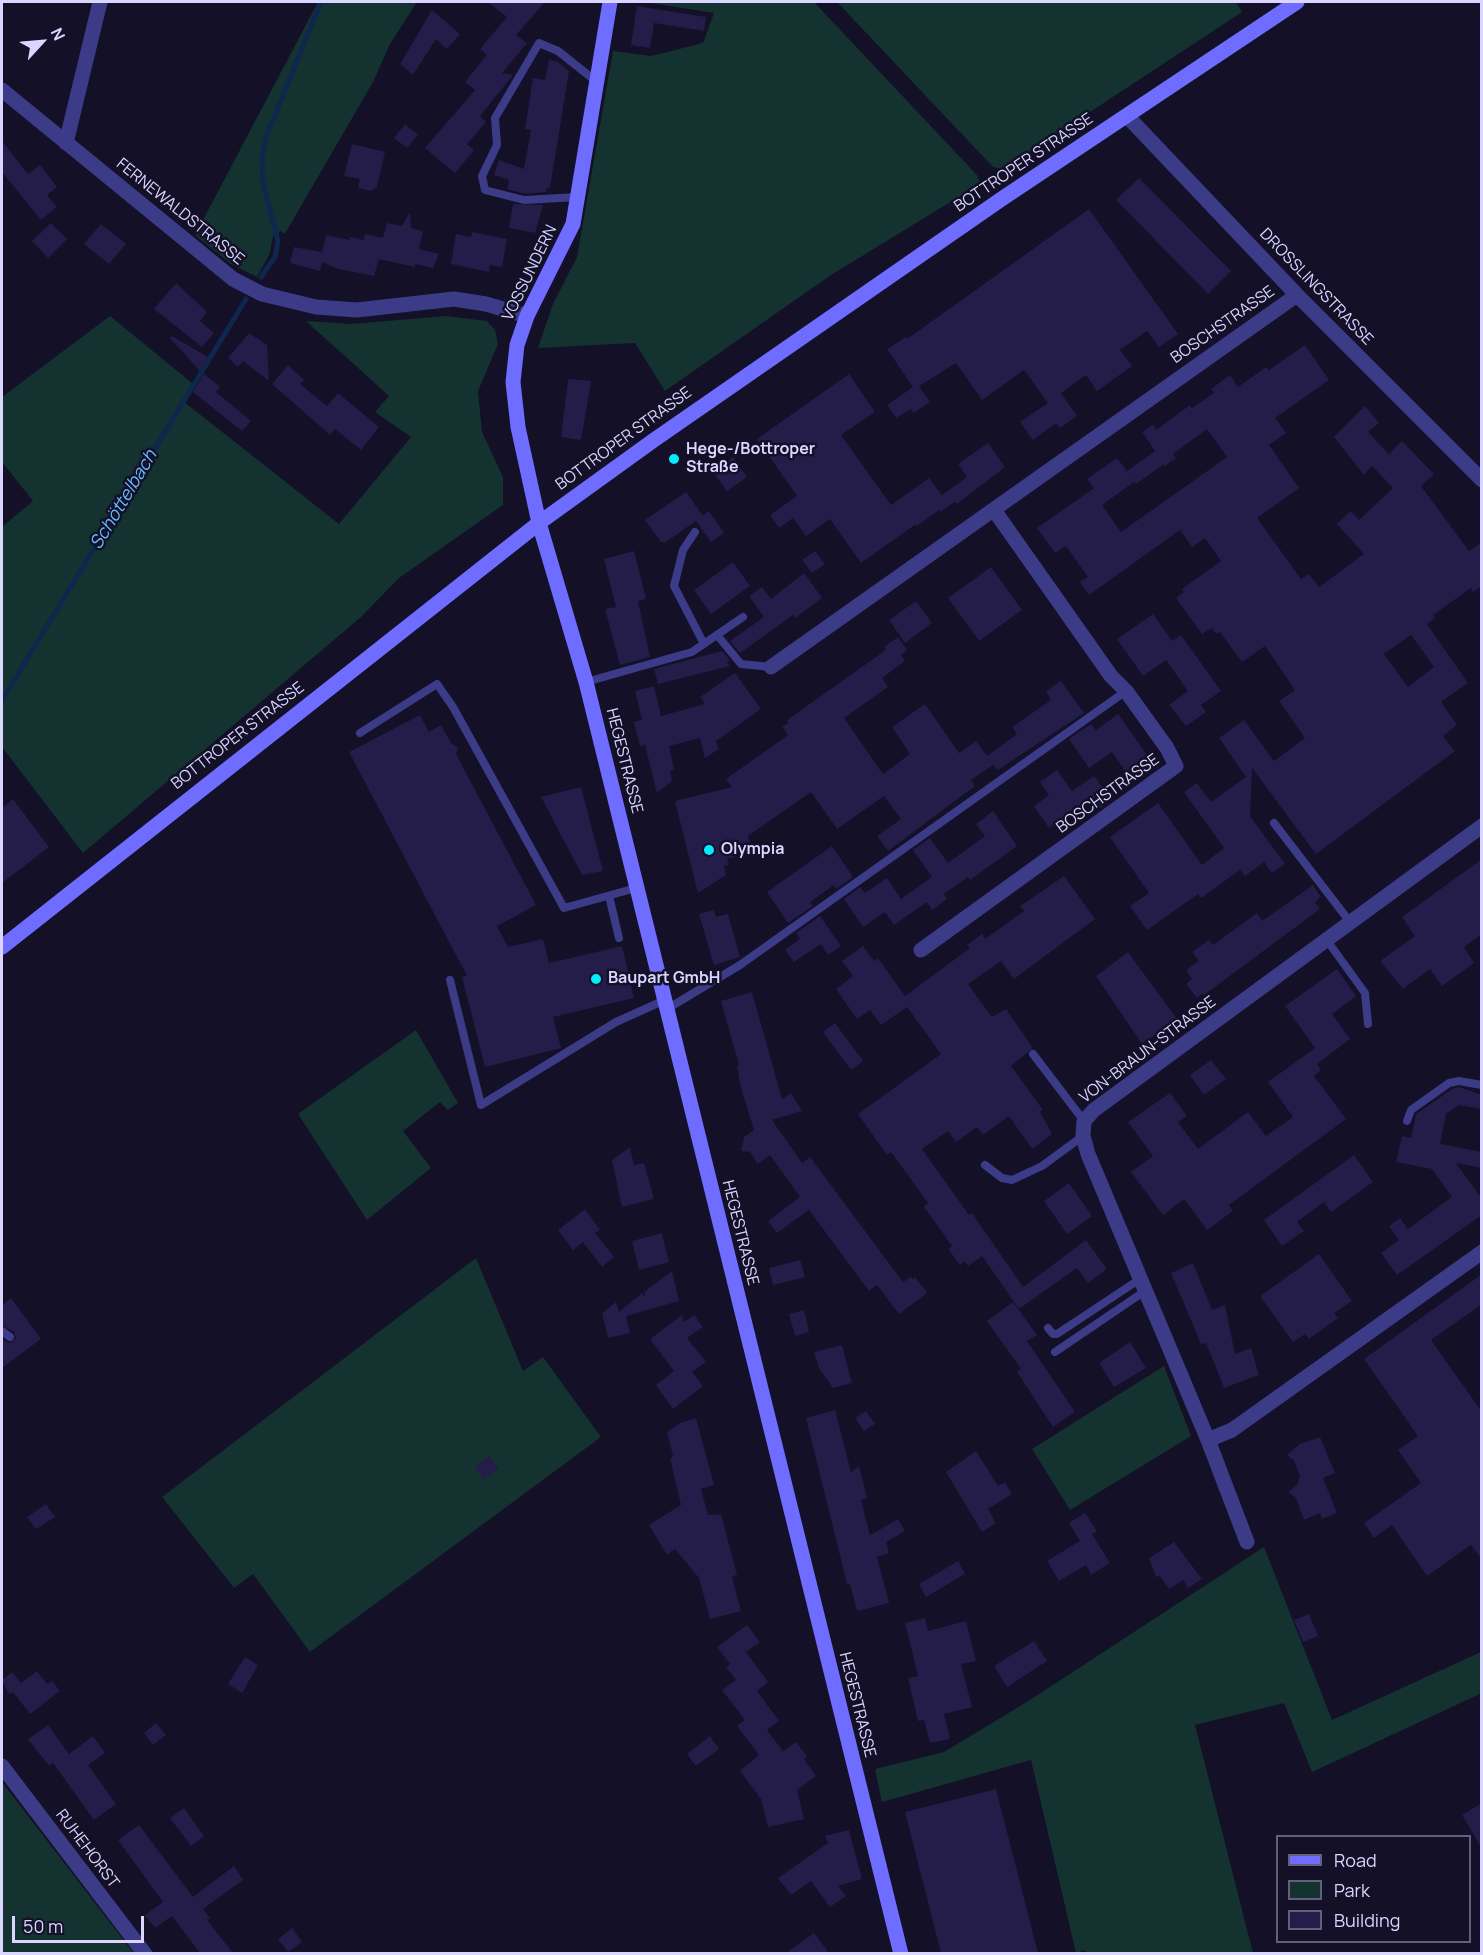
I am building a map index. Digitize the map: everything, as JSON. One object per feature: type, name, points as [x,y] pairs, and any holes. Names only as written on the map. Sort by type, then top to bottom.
[{"type":"street","points":[[66,143],[100,2]]},
{"type":"street","name":"VOSSUNDERN","points":[[540,523],[518,427],[513,382],[517,345],[527,316],[570,234],[610,2]]},
{"type":"street","name":"BOTTROPER STRASSE","points":[[2,947],[540,523],[723,390],[1297,2]]},
{"type":"street","name":"FERNEWALDSTRASSE","points":[[2,90],[233,279],[262,294],[316,307],[357,310],[454,299],[486,304],[527,316]]},
{"type":"street","name":"DROSSLINGSTRASSE","points":[[1127,116],[1297,295],[1482,480]]},
{"type":"street","name":"BOSCHSTRASSE","points":[[771,667],[1297,295]]},
{"type":"street","name":"BOSCHSTRASSE","points":[[921,950],[1176,766],[1171,754],[1126,691],[1111,676],[994,510]]},
{"type":"street","name":"HEGESTRASSE","points":[[540,523],[586,682],[901,1953]]},
{"type":"street","name":"VON-BRAUN-STRASSE","points":[[1084,1128],[1094,1110],[1482,826]]},
{"type":"street","points":[[1084,1128],[1088,1154],[1208,1440],[1247,1542]]},
{"type":"street","points":[[1208,1440],[1232,1430],[1482,1252]]},
{"type":"street","name":"RUHEHORST","points":[[2,1766],[145,1953]]},
{"type":"lane","points":[[578,197],[524,200],[485,190],[482,176],[497,145],[495,118],[539,43],[558,51],[597,82]]},
{"type":"lane","points":[[695,532],[683,550],[674,586],[704,644]]},
{"type":"lane","points":[[586,682],[692,652],[743,617]]},
{"type":"lane","points":[[717,634],[741,664],[771,667]]},
{"type":"lane","points":[[360,733],[436,684],[453,707],[564,908],[636,888]]},
{"type":"lane","points":[[450,980],[481,1105],[616,1022],[666,1005],[740,965],[1126,691]]},
{"type":"lane","points":[[1274,823],[1350,922]]},
{"type":"lane","points":[[609,896],[619,938]]},
{"type":"lane","points":[[1326,939],[1365,993],[1368,1024]]},
{"type":"lane","points":[[985,1165],[1002,1178],[1012,1180],[1041,1166],[1084,1128],[1033,1054]]},
{"type":"lane","points":[[1407,1121],[1411,1110],[1449,1083],[1459,1081],[1482,1085]]},
{"type":"lane","points":[[1048,1328],[1053,1334],[1057,1334],[1143,1285]]},
{"type":"lane","points":[[1055,1352],[1143,1285]]},
{"type":"lane","points":[[2,1331],[10,1337]]},
{"type":"green space","points":[[318,2],[417,2],[390,44],[373,82],[286,232],[283,234],[281,231],[273,236],[270,253],[257,277],[231,264],[195,235]]},
{"type":"green space","points":[[645,2],[814,2],[977,175],[980,184],[831,275],[665,391],[635,343],[538,348],[553,304],[577,257],[613,51],[651,56],[703,43],[714,13]]},
{"type":"green space","points":[[837,2],[1236,2],[1242,12],[1002,170],[992,166]]},
{"type":"green space","points":[[110,316],[192,383],[183,401],[339,524],[411,437],[375,412],[389,396],[306,321],[351,324],[446,316],[487,321],[495,330],[498,344],[478,391],[482,432],[503,477],[503,505],[399,578],[361,617],[83,853],[2,747],[2,527],[33,501],[2,462],[2,397]]},
{"type":"green space","points":[[416,1030],[458,1103],[448,1110],[440,1102],[403,1131],[431,1168],[367,1220],[298,1114]]},
{"type":"green space","points":[[476,1258],[523,1371],[543,1357],[601,1437],[310,1652],[253,1574],[234,1588],[162,1497]]},
{"type":"green space","points":[[1164,1366],[1191,1436],[1070,1510],[1032,1449]]},
{"type":"green space","points":[[1264,1547],[1332,1720],[1481,1652],[1482,1693],[1312,1772],[1284,1703],[1195,1725],[1253,1953],[1087,1954],[1085,1950],[1076,1953],[1031,1760],[882,1802],[875,1769],[944,1752],[1030,1700]]},
{"type":"green space","points":[[2,1782],[125,1942],[134,1953],[2,1953]]},
{"type":"building","points":[[488,2],[545,2],[516,35],[527,43],[502,73],[513,75],[480,116],[486,122],[467,144],[474,150],[455,173],[425,148],[475,90],[465,82],[487,55],[480,49],[507,17]]},
{"type":"building","points":[[637,6],[706,17],[704,31],[654,23],[650,48],[631,45]]},
{"type":"building","points":[[432,10],[460,34],[447,49],[436,39],[413,75],[400,64]]},
{"type":"building","points":[[549,60],[558,62],[569,71],[550,188],[547,188],[546,192],[525,194],[507,189],[509,180],[494,175],[499,160],[524,169],[531,130],[525,129],[533,78],[545,80]]},
{"type":"building","points":[[405,124],[418,135],[407,148],[394,138]]},
{"type":"building","points":[[2,141],[28,174],[40,165],[57,187],[47,195],[57,207],[41,220],[2,172]]},
{"type":"building","points":[[352,144],[385,152],[377,187],[371,191],[358,188],[360,179],[344,176]]},
{"type":"building","points":[[1139,178],[1231,271],[1208,294],[1116,200]]},
{"type":"building","points":[[513,204],[543,205],[535,233],[509,228]]},
{"type":"building","points":[[1089,209],[1178,334],[1159,347],[1147,331],[1120,350],[1132,366],[1097,391],[1086,375],[1061,393],[1077,416],[1060,428],[1056,423],[1033,440],[1020,422],[1048,403],[1024,370],[982,400],[956,363],[919,386],[930,402],[914,413],[911,409],[896,418],[887,405],[913,387],[887,349],[906,337],[907,339]]},
{"type":"building","points":[[410,212],[411,228],[423,231],[419,249],[439,254],[433,268],[415,264],[415,267],[379,259],[374,276],[338,269],[322,262],[320,271],[290,263],[294,247],[322,252],[326,235],[350,240],[350,237],[364,240],[365,234],[383,238],[387,223],[402,226]]},
{"type":"building","points":[[51,223],[67,239],[48,258],[32,241]]},
{"type":"building","points":[[101,224],[126,244],[109,264],[84,244]]},
{"type":"building","points":[[472,232],[507,239],[502,267],[490,265],[489,272],[451,264],[456,234],[471,237]]},
{"type":"building","points":[[176,283],[207,312],[200,321],[214,333],[202,347],[154,309]]},
{"type":"building","points":[[249,333],[267,345],[269,381],[243,361],[238,367],[228,358]]},
{"type":"building","points":[[172,336],[208,357],[200,371],[170,338]]},
{"type":"building","points":[[1305,345],[1329,380],[1275,418],[1286,433],[1269,445],[1299,488],[1257,518],[1301,579],[1309,574],[1319,587],[1364,554],[1337,524],[1351,511],[1359,520],[1393,488],[1372,466],[1364,475],[1334,437],[1365,406],[1379,423],[1368,432],[1389,454],[1402,441],[1434,474],[1421,486],[1469,551],[1482,542],[1482,586],[1473,592],[1471,588],[1433,615],[1435,618],[1427,624],[1468,683],[1441,702],[1457,725],[1443,736],[1455,751],[1316,854],[1252,768],[1250,816],[1285,864],[1272,873],[1264,862],[1245,876],[1240,870],[1201,898],[1198,894],[1147,930],[1130,906],[1149,893],[1110,837],[1158,803],[1202,865],[1224,848],[1184,792],[1197,783],[1211,802],[1246,777],[1219,738],[1244,720],[1274,761],[1305,738],[1279,701],[1295,690],[1265,646],[1242,662],[1220,632],[1216,634],[1212,628],[1202,634],[1176,598],[1184,592],[1182,589],[1221,561],[1205,538],[1192,547],[1180,530],[1089,595],[1080,582],[1088,577],[1066,546],[1055,553],[1037,528],[1094,488],[1087,479],[1117,458],[1127,471],[1155,451],[1142,432],[1153,425],[1156,430],[1190,405],[1192,408],[1214,393],[1211,389],[1230,375],[1238,387],[1266,367],[1269,370]],"holes":[[[1207,429],[1227,457],[1121,532],[1102,505],[1134,482],[1127,472],[1136,484],[1176,458],[1173,454]],[[1411,635],[1434,667],[1408,687],[1384,654]]]},
{"type":"building","points":[[288,365],[304,380],[300,384],[327,406],[338,393],[379,427],[361,450],[335,429],[330,435],[272,384]]},
{"type":"building","points":[[204,374],[220,387],[216,392],[251,421],[242,431],[193,392]]},
{"type":"building","points":[[849,374],[875,412],[841,435],[891,505],[929,478],[942,495],[967,477],[958,464],[988,443],[1005,467],[957,504],[955,502],[917,526],[916,524],[861,563],[830,519],[806,536],[793,518],[779,528],[770,515],[797,496],[757,439]]},
{"type":"building","points":[[568,379],[591,381],[581,440],[561,437]]},
{"type":"building","points":[[733,457],[747,477],[727,491],[713,472]]},
{"type":"building","points":[[686,492],[703,516],[666,542],[661,542],[645,520]]},
{"type":"building","points":[[709,511],[724,533],[711,542],[696,521]]},
{"type":"building","points":[[634,551],[646,599],[638,601],[650,657],[620,665],[605,609],[616,607],[604,559]]},
{"type":"building","points":[[815,551],[825,564],[812,573],[802,560]]},
{"type":"building","points":[[733,562],[750,586],[711,614],[694,590]]},
{"type":"building","points":[[991,567],[1022,610],[979,641],[948,598]]},
{"type":"building","points":[[804,573],[822,598],[795,618],[793,615],[740,653],[730,641],[764,617],[749,596],[762,587],[771,599]]},
{"type":"building","points":[[916,601],[932,623],[905,643],[889,620]]},
{"type":"building","points":[[1153,614],[1172,641],[1181,635],[1221,691],[1201,705],[1206,712],[1186,726],[1169,705],[1188,691],[1166,660],[1143,676],[1117,639]]},
{"type":"building","points":[[898,637],[907,650],[901,655],[905,661],[882,678],[888,687],[844,718],[883,774],[910,754],[892,727],[925,704],[959,753],[976,741],[987,756],[1017,734],[1012,727],[1051,700],[1046,691],[1061,681],[1084,713],[998,770],[993,765],[971,780],[975,786],[888,851],[877,836],[901,819],[884,796],[837,829],[811,792],[748,836],[753,853],[727,859],[729,865],[724,866],[726,875],[698,893],[675,801],[732,787],[726,779],[788,735],[782,727],[788,723],[787,720],[886,650],[884,647]]},
{"type":"building","points":[[722,651],[730,660],[727,662],[730,666],[658,684],[654,669]]},
{"type":"building","points":[[735,673],[761,709],[716,741],[719,749],[705,758],[700,738],[669,746],[674,770],[670,771],[672,781],[657,793],[645,745],[640,746],[634,722],[642,720],[635,691],[654,686],[661,716],[705,704],[700,697]]},
{"type":"building","points":[[1118,714],[1155,766],[1133,782],[1112,752],[1089,768],[1069,739],[1091,724],[1096,730]]},
{"type":"building","points":[[420,715],[429,732],[441,725],[451,743],[458,748],[456,754],[536,905],[497,926],[508,947],[543,939],[549,963],[622,946],[634,998],[553,1017],[561,1048],[485,1067],[462,977],[467,976],[349,752]]},
{"type":"building","points":[[1057,770],[1072,791],[1094,776],[1112,800],[1099,809],[1091,798],[1049,828],[1034,806],[1049,795],[1040,782]]},
{"type":"building","points":[[581,787],[603,871],[582,875],[541,797]]},
{"type":"building","points":[[13,799],[49,847],[2,883],[2,808]]},
{"type":"building","points":[[993,811],[1017,846],[970,880],[968,877],[944,894],[947,899],[932,910],[927,902],[894,925],[885,912],[863,927],[844,899],[860,887],[865,893],[887,878],[901,899],[932,877],[913,850],[930,838],[948,863],[985,836],[976,824]]},
{"type":"building","points":[[832,846],[853,877],[836,889],[834,885],[810,902],[813,906],[788,923],[767,892]]},
{"type":"building","points":[[1482,859],[1482,934],[1464,947],[1474,963],[1442,986],[1430,969],[1403,989],[1380,961],[1415,936],[1402,917]]},
{"type":"building","points":[[1064,876],[1095,919],[1014,979],[1001,961],[968,984],[992,1017],[1006,1009],[1033,1048],[1011,1066],[1043,1110],[1040,1112],[1052,1134],[1032,1149],[1009,1116],[983,1135],[977,1127],[956,1142],[948,1131],[922,1149],[969,1215],[972,1213],[1023,1287],[1086,1240],[1107,1269],[1088,1283],[1077,1268],[1019,1309],[982,1256],[968,1266],[965,1261],[960,1265],[948,1249],[952,1246],[924,1207],[928,1203],[891,1152],[887,1155],[858,1114],[941,1054],[907,1007],[881,1025],[870,1010],[857,1019],[836,989],[853,976],[842,961],[863,946],[874,961],[878,958],[905,996],[970,948],[967,945],[982,934],[985,939],[1024,911],[1020,906]]},
{"type":"building","points":[[1313,885],[1321,897],[1315,902],[1320,909],[1197,998],[1186,984],[1192,979],[1186,970],[1199,961],[1192,952],[1209,940],[1213,945],[1257,913],[1262,921]]},
{"type":"building","points":[[714,910],[716,917],[728,914],[740,957],[714,965],[699,914]]},
{"type":"building","points":[[820,916],[841,946],[828,955],[821,944],[794,962],[785,950],[800,939],[796,933]]},
{"type":"building","points":[[1128,952],[1177,1019],[1142,1044],[1096,976]]},
{"type":"building","points":[[1337,969],[1356,996],[1332,1014],[1350,1039],[1317,1064],[1321,1070],[1314,1076],[1346,1119],[1229,1205],[1233,1211],[1207,1230],[1184,1199],[1163,1215],[1131,1172],[1153,1156],[1128,1122],[1170,1093],[1187,1116],[1178,1122],[1198,1149],[1248,1112],[1266,1136],[1293,1117],[1268,1082],[1315,1048],[1285,1006]]},
{"type":"building","points":[[752,992],[782,1099],[791,1093],[802,1111],[772,1120],[802,1163],[810,1157],[903,1282],[915,1277],[927,1293],[899,1314],[877,1285],[869,1291],[809,1210],[777,1233],[768,1221],[800,1197],[770,1155],[758,1164],[750,1152],[741,1151],[744,1137],[754,1130],[741,1088],[737,1066],[739,1065],[721,1001]]},
{"type":"building","points":[[835,1023],[863,1061],[851,1070],[823,1032]]},
{"type":"building","points":[[1211,1060],[1226,1079],[1204,1095],[1190,1075]]},
{"type":"building","points":[[1459,1087],[1482,1095],[1482,1109],[1459,1105],[1446,1114],[1440,1144],[1482,1152],[1482,1168],[1456,1163],[1482,1199],[1482,1215],[1397,1275],[1381,1253],[1399,1240],[1389,1226],[1400,1218],[1408,1229],[1452,1197],[1432,1169],[1396,1162],[1402,1136],[1411,1138],[1416,1114],[1452,1089]]},
{"type":"building","points":[[630,1147],[634,1165],[644,1163],[654,1199],[622,1207],[612,1160]]},
{"type":"building","points":[[1354,1155],[1373,1182],[1331,1212],[1324,1202],[1297,1222],[1304,1231],[1282,1246],[1264,1220]]},
{"type":"building","points":[[1069,1183],[1092,1216],[1067,1234],[1044,1201]]},
{"type":"building","points":[[585,1209],[600,1230],[595,1233],[614,1257],[602,1267],[583,1242],[573,1250],[558,1230]]},
{"type":"building","points":[[662,1233],[669,1262],[639,1270],[632,1241]]},
{"type":"building","points":[[1319,1254],[1352,1301],[1334,1313],[1338,1318],[1309,1339],[1305,1334],[1293,1342],[1260,1296]]},
{"type":"building","points":[[800,1260],[805,1277],[773,1285],[769,1268]]},
{"type":"building","points":[[1193,1263],[1212,1310],[1225,1305],[1235,1354],[1251,1348],[1259,1375],[1224,1388],[1206,1343],[1201,1344],[1171,1273]]},
{"type":"building","points":[[672,1271],[679,1301],[626,1316],[630,1333],[608,1338],[602,1313],[616,1302],[619,1312],[642,1293],[646,1298],[644,1292]]},
{"type":"building","points":[[1482,1274],[1482,1304],[1431,1340],[1482,1412],[1482,1560],[1471,1545],[1427,1576],[1392,1525],[1374,1538],[1364,1523],[1421,1483],[1398,1450],[1418,1436],[1364,1359]]},
{"type":"building","points":[[11,1298],[41,1339],[2,1368],[2,1339],[10,1343],[16,1338],[14,1332],[2,1325],[2,1305]]},
{"type":"building","points":[[1013,1302],[1037,1335],[1027,1341],[1075,1412],[1053,1427],[1017,1372],[1021,1369],[987,1321]]},
{"type":"building","points":[[804,1310],[809,1332],[795,1336],[789,1314]]},
{"type":"building","points":[[682,1315],[684,1322],[694,1315],[703,1327],[687,1338],[706,1362],[692,1372],[703,1386],[673,1409],[656,1385],[674,1371],[650,1339]]},
{"type":"building","points":[[1130,1342],[1146,1368],[1114,1387],[1099,1363]]},
{"type":"building","points":[[842,1345],[852,1383],[833,1388],[819,1368],[814,1352]]},
{"type":"building","points":[[835,1410],[851,1472],[859,1466],[867,1498],[861,1500],[870,1535],[898,1519],[905,1531],[886,1542],[889,1553],[877,1557],[889,1603],[857,1611],[850,1584],[847,1584],[806,1418]]},
{"type":"building","points":[[866,1411],[875,1424],[864,1431],[855,1418]]},
{"type":"building","points":[[696,1418],[714,1485],[701,1489],[708,1515],[721,1514],[737,1575],[732,1577],[741,1611],[710,1619],[699,1578],[675,1549],[667,1555],[649,1525],[681,1505],[670,1459],[673,1456],[667,1432],[680,1423]]},
{"type":"building","points":[[1320,1437],[1335,1473],[1323,1478],[1337,1513],[1322,1519],[1320,1513],[1304,1520],[1296,1498],[1288,1492],[1297,1485],[1300,1476],[1294,1461],[1287,1455],[1300,1444]]},
{"type":"building","points":[[976,1451],[998,1486],[1005,1482],[1012,1494],[988,1509],[996,1523],[982,1532],[946,1472]]},
{"type":"building","points":[[489,1456],[499,1469],[484,1479],[475,1466]]},
{"type":"building","points":[[46,1504],[55,1517],[36,1529],[27,1517]]},
{"type":"building","points":[[1085,1513],[1097,1531],[1092,1534],[1110,1563],[1091,1575],[1086,1565],[1059,1581],[1047,1561],[1080,1541],[1069,1523]]},
{"type":"building","points":[[1174,1542],[1202,1579],[1188,1588],[1183,1580],[1169,1589],[1160,1576],[1156,1577],[1149,1558]]},
{"type":"building","points":[[958,1561],[965,1574],[926,1597],[919,1584]]},
{"type":"building","points":[[1309,1614],[1318,1636],[1303,1642],[1294,1620]]},
{"type":"building","points":[[925,1618],[928,1631],[966,1621],[976,1661],[961,1664],[972,1707],[944,1714],[950,1739],[930,1743],[924,1720],[918,1721],[908,1678],[918,1676],[905,1623]]},
{"type":"building","points":[[747,1625],[760,1642],[746,1652],[768,1682],[757,1691],[779,1721],[767,1730],[783,1751],[796,1742],[807,1756],[804,1759],[816,1776],[797,1790],[804,1819],[768,1827],[761,1799],[740,1771],[759,1755],[737,1726],[745,1720],[722,1690],[736,1680],[726,1667],[730,1664],[717,1647]]},
{"type":"building","points":[[1034,1641],[1047,1661],[1007,1687],[994,1666]]},
{"type":"building","points":[[245,1657],[258,1665],[242,1693],[228,1684]]},
{"type":"building","points":[[37,1671],[47,1684],[52,1681],[60,1691],[30,1714],[13,1692],[9,1694],[2,1680],[12,1672],[21,1683]]},
{"type":"building","points":[[156,1723],[166,1735],[153,1745],[144,1733]]},
{"type":"building","points":[[48,1725],[69,1754],[93,1736],[105,1753],[88,1765],[116,1804],[94,1820],[53,1763],[49,1766],[28,1739]]},
{"type":"building","points":[[710,1736],[719,1749],[696,1766],[687,1754]]},
{"type":"building","points":[[996,1789],[1038,1953],[941,1953],[905,1812]]},
{"type":"building","points":[[1482,1803],[1482,1849],[1462,1815]]},
{"type":"building","points":[[184,1808],[204,1836],[191,1846],[170,1818]]},
{"type":"building","points":[[139,1825],[193,1897],[234,1866],[243,1880],[203,1909],[210,1918],[207,1920],[233,1953],[200,1953],[172,1916],[155,1928],[145,1915],[163,1902],[118,1840]]},
{"type":"building","points":[[849,1830],[862,1879],[838,1886],[846,1896],[830,1907],[811,1881],[791,1895],[778,1878],[828,1843],[825,1836]]},
{"type":"building","points":[[292,1928],[302,1942],[288,1952],[278,1939]]},
{"type":"building","points":[[814,1933],[829,1953],[786,1953]]},
{"type":"waterway","name":"Schöttelbach","points":[[261,277],[275,257],[278,241],[263,183],[262,157],[266,137],[321,2]]},
{"type":"waterway","name":"Schöttelbach","points":[[2,700],[246,299]]},
{"type":"place","name":"Hege-/Bottroper Straße","points":[[674,459]]},
{"type":"place","name":"Olympia","points":[[709,850]]},
{"type":"place","name":"Baupart GmbH","points":[[596,979]]}]
